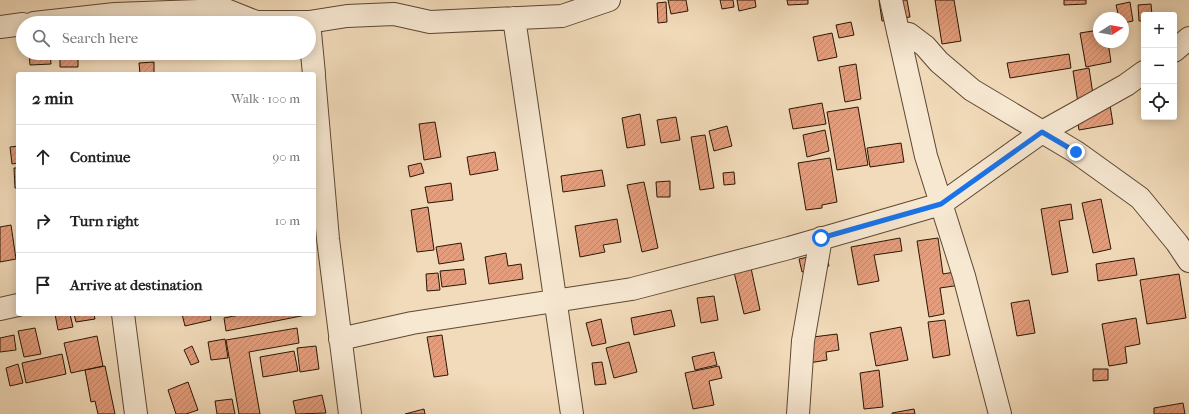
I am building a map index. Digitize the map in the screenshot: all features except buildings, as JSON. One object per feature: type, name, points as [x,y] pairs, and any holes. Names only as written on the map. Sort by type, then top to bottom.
[{"type":"street","points":[[316,21],[347,16],[394,14],[430,22],[514,18],[609,0]]},
{"type":"street","points":[[891,0],[926,156],[964,276],[1000,414]]},
{"type":"street","points":[[69,16],[115,7],[226,10],[241,16]]},
{"type":"street","points":[[514,18],[572,414]]},
{"type":"street","points":[[0,27],[16,25]]},
{"type":"street","points":[[898,32],[909,34],[925,46],[940,62],[972,90],[1076,152],[1140,198],[1177,243],[1189,261]]},
{"type":"street","points":[[1177,48],[1189,38]]},
{"type":"street","points":[[313,60],[314,72]]},
{"type":"street","points":[[340,340],[412,323],[632,289],[941,204],[1042,132],[1126,85],[1141,74]]},
{"type":"street","points":[[316,124],[321,240],[340,340],[350,414]]},
{"type":"street","points":[[798,414],[803,341],[821,238]]},
{"type":"street","points":[[0,309],[16,305]]},
{"type":"street","points":[[124,316],[136,414]]},
{"type":"route","points":[[821,238],[941,204],[1042,132],[1076,152]]}]
